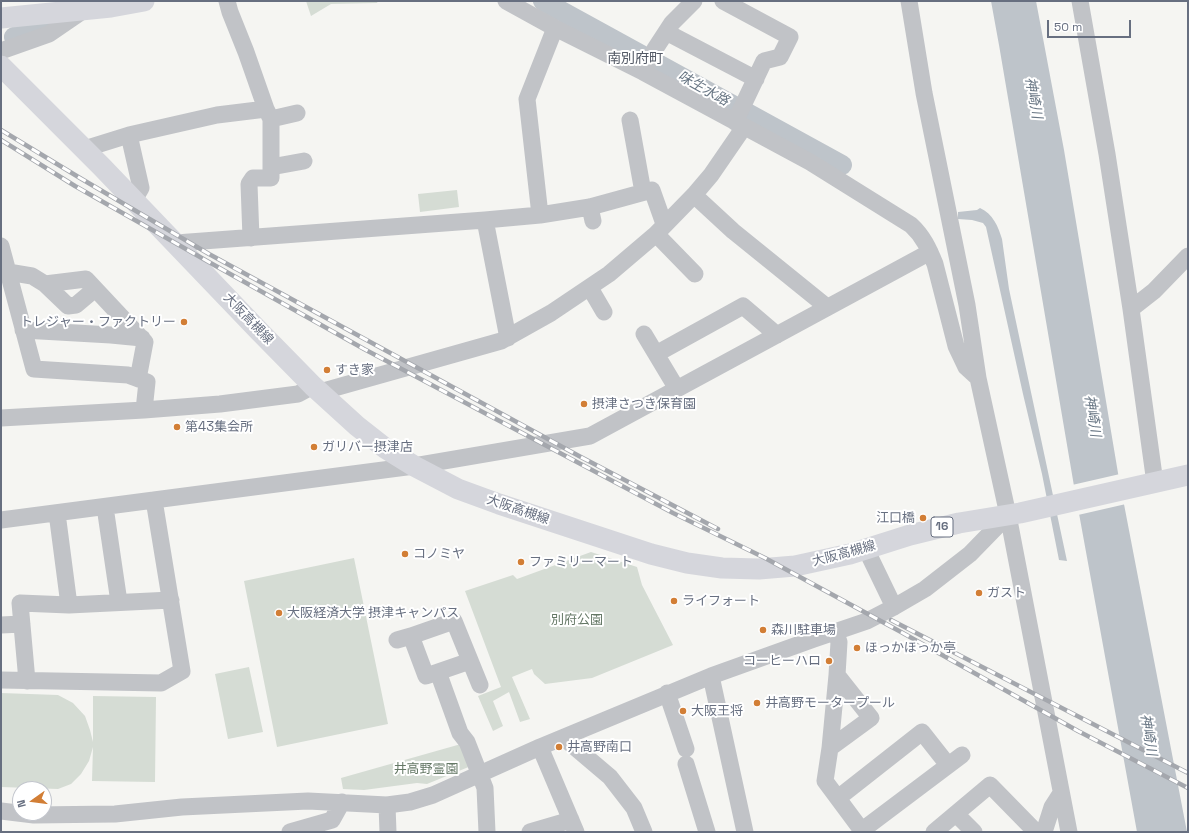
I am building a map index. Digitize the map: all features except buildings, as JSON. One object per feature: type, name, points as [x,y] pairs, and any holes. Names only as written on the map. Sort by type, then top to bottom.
[{"type":"main road","points":[[1,18],[111,7],[144,1]]},
{"type":"main road","name":"大阪高槻線","points":[[1,66],[134,200],[316,389],[368,435],[385,448],[414,466],[458,489],[499,504],[651,554],[699,565],[746,569],[783,568],[806,564],[866,549],[927,530],[1014,514],[1188,475]]},
{"type":"street","points":[[227,1],[268,114],[271,178],[253,178],[249,184],[251,238]]},
{"type":"street","points":[[506,1],[555,28],[643,72],[810,162],[905,221],[921,236],[930,252],[935,264],[956,346],[966,367],[978,378]]},
{"type":"street","points":[[643,72],[655,49],[672,23],[694,1]]},
{"type":"street","points":[[1,418],[220,404],[298,394],[508,338],[590,288],[609,274],[660,229],[694,195],[711,175],[739,125],[746,100],[764,61],[780,57],[790,37],[723,1]]},
{"type":"street","points":[[909,1],[924,94],[967,305],[978,378],[1014,514],[1061,793],[1069,832]]},
{"type":"street","points":[[1080,1],[1107,154],[1131,309],[1149,484]]},
{"type":"street","points":[[1,51],[49,34],[69,11]]},
{"type":"street","points":[[540,215],[527,98],[555,28]]},
{"type":"street","points":[[666,32],[756,79]]},
{"type":"street","points":[[84,149],[129,135],[217,115],[297,113]]},
{"type":"street","points":[[630,120],[643,192]]},
{"type":"street","points":[[129,135],[141,188],[134,200]]},
{"type":"street","points":[[271,166],[304,160]]},
{"type":"street","points":[[176,244],[540,215],[592,214],[643,192],[652,190],[660,229],[695,274]]},
{"type":"street","points":[[694,195],[732,231],[827,308]]},
{"type":"street","points":[[485,220],[508,338]]},
{"type":"street","points":[[1,246],[34,369],[128,375],[147,382],[144,410]]},
{"type":"street","points":[[1,520],[414,466],[590,436],[930,252]]},
{"type":"street","points":[[1131,309],[1154,291],[1188,256]]},
{"type":"street","points":[[8,272],[32,276],[45,284],[68,306],[76,305],[95,289]]},
{"type":"street","points":[[45,284],[86,279],[146,342],[138,379]]},
{"type":"street","points":[[590,288],[604,312]]},
{"type":"street","points":[[656,354],[743,306],[777,335]]},
{"type":"street","points":[[23,330],[142,338]]},
{"type":"street","points":[[644,334],[677,389]]},
{"type":"street","points":[[1,680],[161,683],[182,671],[154,500]]},
{"type":"street","points":[[105,507],[118,602]]},
{"type":"street","points":[[57,513],[69,605]]},
{"type":"street","points":[[1,811],[34,815],[115,814],[230,804],[308,801],[387,805],[410,802],[480,774],[540,747],[710,676],[867,621],[925,589],[970,554],[1014,514]]},
{"type":"street","points":[[866,549],[894,607]]},
{"type":"street","points":[[27,681],[20,604],[69,605],[171,600]]},
{"type":"street","points":[[470,661],[426,676],[404,638],[457,619],[470,661],[480,685]]},
{"type":"street","points":[[1,625],[22,624]]},
{"type":"street","points":[[835,631],[839,642],[837,675],[830,748],[825,781],[862,831],[962,755]]},
{"type":"street","points":[[438,672],[460,732],[466,742],[485,788],[487,832]]},
{"type":"street","points":[[830,748],[871,718],[837,675]]},
{"type":"street","points":[[710,676],[745,832]]},
{"type":"street","points":[[668,693],[707,832]]},
{"type":"street","points":[[838,798],[922,732],[948,765]]},
{"type":"street","points":[[564,738],[610,777],[634,808],[644,832]]},
{"type":"street","points":[[530,832],[574,826],[540,747]]},
{"type":"street","points":[[934,832],[990,785],[1036,832]]},
{"type":"street","points":[[1044,832],[1052,807],[1061,793]]},
{"type":"street","points":[[290,832],[317,829],[332,820],[342,802]]},
{"type":"street","points":[[387,805],[388,832]]},
{"type":"street","points":[[956,814],[974,832]]},
{"type":"green space","points":[[306,1],[378,1],[377,3],[331,4],[311,16]]},
{"type":"green space","points":[[457,190],[459,207],[420,212],[418,194]]},
{"type":"green space","name":"別府公園","points":[[591,552],[637,567],[642,585],[673,645],[592,678],[545,684],[534,674],[532,669],[512,677],[530,719],[520,722],[509,692],[493,701],[503,726],[493,731],[478,696],[501,687],[465,591],[513,575],[517,579]]},
{"type":"green space","points":[[354,558],[388,724],[277,747],[244,581]]},
{"type":"green space","points":[[249,667],[263,732],[228,739],[215,674]]},
{"type":"green space","points":[[1,693],[58,695],[73,703],[85,716],[93,742],[93,696],[156,697],[155,782],[92,781],[93,747],[89,761],[81,774],[71,784],[58,789],[52,789],[52,781],[12,781],[12,787],[1,787]]},
{"type":"green space","name":"井高野霊園","points":[[461,744],[471,766],[427,784],[417,783],[364,790],[343,789],[341,778]]},
{"type":"water","name":"神崎川","points":[[991,1],[1036,1],[1064,150],[1118,473],[1187,832],[1137,832],[1074,486]]},
{"type":"water","points":[[980,208],[992,217],[1002,239],[1009,289],[1067,561],[1059,560],[1042,474],[986,227],[983,223],[972,220],[958,219],[958,212],[977,210]]},
{"type":"pier","points":[[1120,474],[1126,504],[1078,515],[1072,485]]},
{"type":"waterway","name":"味生水路","points":[[543,1],[842,165]]},
{"type":"waterway","points":[[14,37],[46,26]]},
{"type":"railway","points":[[1,130],[209,254],[579,456],[718,529]]},
{"type":"railway","points":[[1,140],[75,186],[364,349],[673,513],[765,558],[1078,731],[1188,788]]},
{"type":"railway","points":[[891,620],[1188,773]]},
{"type":"place","name":"トレジャー・ファクトリー","points":[[184,322]]},
{"type":"place","name":"すき家","points":[[327,370]]},
{"type":"place","name":"摂津さつき保育園","points":[[584,404]]},
{"type":"place","name":"第43集会所","points":[[177,427]]},
{"type":"place","name":"ガリバー摂津店","points":[[314,447]]},
{"type":"place","name":"江口橋","points":[[923,518]]},
{"type":"place","name":"コノミヤ","points":[[405,554]]},
{"type":"place","name":"ファミリーマート","points":[[521,562]]},
{"type":"place","name":"ガスト","points":[[979,593]]},
{"type":"place","name":"ライフォート","points":[[674,601]]},
{"type":"place","name":"大阪経済大学 摂津キャンパス","points":[[279,613]]},
{"type":"place","name":"森川駐車場","points":[[763,630]]},
{"type":"place","name":"ほっかほっか亭","points":[[857,648]]},
{"type":"place","name":"コーヒーハロ","points":[[829,661]]},
{"type":"place","name":"井高野モータープール","points":[[757,703]]},
{"type":"place","name":"大阪王将","points":[[683,711]]},
{"type":"place","name":"井高野南口","points":[[559,747]]},
{"type":"district","name":"南別府町","points":[[635,59]]}]
